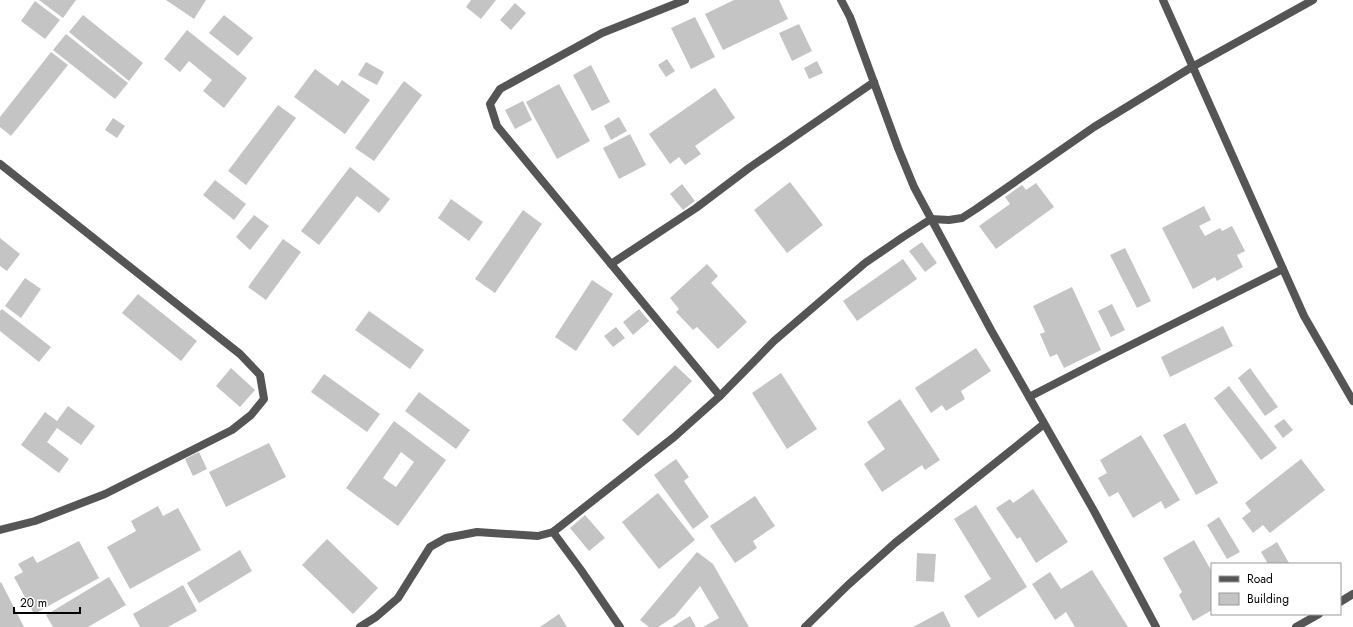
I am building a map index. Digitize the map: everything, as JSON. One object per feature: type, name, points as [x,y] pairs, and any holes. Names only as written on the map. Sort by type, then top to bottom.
[{"type":"street","points":[[685,0],[602,33],[500,89],[490,104],[497,126],[720,396]]},
{"type":"street","points":[[841,0],[850,17],[898,148],[914,187],[991,330],[1094,511],[1156,627]]},
{"type":"street","points":[[1163,0],[1304,316],[1353,401]]},
{"type":"street","points":[[360,627],[376,617],[398,598],[430,547],[446,538],[477,532],[538,536],[553,532],[674,437],[720,396],[774,340],[864,263],[931,219],[949,220],[962,218],[1094,128],[1192,67],[1313,0]]},
{"type":"street","points":[[611,264],[696,208],[749,168],[874,82]]},
{"type":"street","points":[[0,164],[240,354],[260,375],[264,398],[251,415],[232,430],[104,494],[35,521],[0,530]]},
{"type":"street","points":[[1029,397],[1283,269]]},
{"type":"street","points":[[805,627],[848,585],[895,543],[1044,424]]},
{"type":"street","points":[[553,532],[620,627]]},
{"type":"street","points":[[1341,601],[1353,594]]},
{"type":"street","points":[[1296,627],[1317,615]]},
{"type":"building","points":[[39,0],[76,0],[63,18]]},
{"type":"building","points":[[166,0],[206,0],[194,19]]},
{"type":"building","points":[[471,0],[496,0],[481,19],[466,7]]},
{"type":"building","points":[[734,0],[779,0],[788,19],[723,50],[705,14]]},
{"type":"building","points":[[35,1],[60,20],[45,39],[21,21]]},
{"type":"building","points":[[515,3],[526,13],[511,30],[500,20]]},
{"type":"building","points":[[83,15],[143,63],[129,81],[69,32]]},
{"type":"building","points":[[224,15],[253,38],[238,56],[209,33]]},
{"type":"building","points":[[695,17],[715,57],[691,69],[671,28]]},
{"type":"building","points":[[799,24],[812,51],[792,61],[779,33]]},
{"type":"building","points":[[187,30],[247,78],[224,108],[203,91],[212,80],[189,61],[180,72],[164,59]]},
{"type":"building","points":[[66,34],[128,83],[115,99],[53,50]]},
{"type":"building","points":[[51,52],[68,65],[11,136],[0,127],[0,117]]},
{"type":"building","points":[[667,59],[675,71],[666,77],[658,65]]},
{"type":"building","points":[[817,61],[823,73],[809,79],[804,68]]},
{"type":"building","points":[[366,62],[384,72],[377,85],[358,75]]},
{"type":"building","points":[[591,65],[610,102],[592,111],[573,75]]},
{"type":"building","points":[[315,69],[338,86],[342,80],[370,100],[345,134],[294,97]]},
{"type":"building","points":[[404,81],[422,95],[374,161],[355,148]]},
{"type":"building","points":[[559,84],[590,141],[557,159],[526,102]]},
{"type":"building","points":[[715,88],[735,118],[695,146],[701,154],[685,165],[679,157],[670,164],[649,134]]},
{"type":"building","points":[[523,101],[532,120],[515,129],[505,110]]},
{"type":"building","points":[[278,105],[296,118],[246,185],[228,171]]},
{"type":"building","points":[[619,117],[627,131],[611,140],[604,126]]},
{"type":"building","points":[[113,118],[125,126],[117,138],[105,130]]},
{"type":"building","points":[[630,134],[646,165],[619,179],[603,148]]},
{"type":"building","points":[[350,167],[390,199],[379,213],[357,196],[319,245],[301,231]]},
{"type":"building","points":[[215,180],[246,204],[234,220],[203,195]]},
{"type":"building","points":[[790,182],[823,225],[787,253],[754,210]]},
{"type":"building","points":[[1036,183],[1054,207],[996,249],[979,226],[1010,204],[1005,197],[1022,185],[1026,190]]},
{"type":"building","points":[[682,184],[695,201],[683,210],[670,194]]},
{"type":"building","points":[[451,199],[483,222],[469,241],[438,218]]},
{"type":"building","points":[[1204,206],[1211,220],[1199,226],[1205,236],[1220,228],[1222,231],[1232,226],[1245,251],[1237,255],[1243,267],[1217,281],[1215,277],[1193,289],[1162,228]]},
{"type":"building","points":[[523,210],[542,224],[495,293],[475,279]]},
{"type":"building","points":[[254,215],[269,226],[250,250],[236,237]]},
{"type":"building","points":[[0,238],[20,254],[7,271],[0,266]]},
{"type":"building","points":[[283,239],[301,252],[266,300],[248,287]]},
{"type":"building","points":[[922,242],[937,263],[925,272],[909,251]]},
{"type":"building","points":[[1125,248],[1151,301],[1137,308],[1110,255]]},
{"type":"building","points":[[903,259],[917,279],[857,321],[843,301]]},
{"type":"building","points":[[707,264],[718,276],[711,283],[747,322],[718,349],[697,327],[693,330],[676,312],[679,309],[670,298]]},
{"type":"building","points":[[25,278],[41,289],[21,318],[5,306]]},
{"type":"building","points":[[592,280],[613,294],[576,351],[555,337]]},
{"type":"building","points":[[1072,287],[1101,350],[1064,368],[1057,354],[1050,357],[1040,334],[1045,332],[1033,306]]},
{"type":"building","points":[[138,294],[197,341],[181,361],[122,313]]},
{"type":"building","points":[[1112,304],[1125,330],[1111,337],[1098,311]]},
{"type":"building","points":[[2,309],[51,347],[39,362],[0,331],[0,311]]},
{"type":"building","points":[[639,309],[649,321],[633,335],[623,322]]},
{"type":"building","points":[[369,311],[424,350],[410,369],[355,330]]},
{"type":"building","points":[[1223,326],[1233,346],[1170,377],[1161,357]]},
{"type":"building","points":[[616,327],[625,338],[613,347],[604,336]]},
{"type":"building","points":[[976,348],[991,371],[961,391],[965,399],[946,411],[942,405],[931,413],[915,388]]},
{"type":"building","points":[[675,365],[692,381],[638,436],[622,420]]},
{"type":"building","points":[[231,368],[255,390],[240,407],[216,386]]},
{"type":"building","points":[[1250,368],[1278,407],[1265,416],[1238,378]]},
{"type":"building","points":[[781,373],[817,429],[787,449],[752,393]]},
{"type":"building","points":[[324,374],[380,414],[367,432],[311,392]]},
{"type":"building","points":[[1229,386],[1277,448],[1261,460],[1214,398]]},
{"type":"building","points":[[419,392],[470,430],[456,449],[405,411]]},
{"type":"building","points":[[900,399],[940,460],[925,470],[922,465],[882,492],[864,464],[885,449],[867,422]]},
{"type":"building","points":[[68,406],[95,426],[81,445],[57,428],[47,442],[69,459],[59,473],[21,445],[45,412],[57,421]]},
{"type":"building","points":[[1284,419],[1293,430],[1283,438],[1274,426]]},
{"type":"building","points":[[394,421],[446,460],[398,526],[346,488]],"holes":[[[401,452],[414,462],[396,487],[383,478]]]},
{"type":"building","points":[[1185,423],[1218,483],[1196,495],[1163,435]]},
{"type":"building","points":[[1141,435],[1180,500],[1165,509],[1161,501],[1133,518],[1118,492],[1109,497],[1098,478],[1107,473],[1100,460]]},
{"type":"building","points":[[269,443],[286,477],[226,507],[209,472]]},
{"type":"building","points":[[199,452],[207,469],[193,476],[185,459]]},
{"type":"building","points":[[676,459],[689,477],[684,481],[709,517],[693,529],[654,475]]},
{"type":"building","points":[[1301,459],[1325,490],[1270,533],[1263,525],[1253,533],[1242,518],[1251,511],[1245,503]]},
{"type":"building","points":[[1033,489],[1068,542],[1036,563],[1020,537],[1017,539],[996,508],[1010,499],[1013,503]]},
{"type":"building","points":[[658,493],[695,540],[659,569],[622,522]]},
{"type":"building","points":[[755,496],[775,526],[753,541],[757,548],[735,563],[710,526]]},
{"type":"building","points":[[976,505],[1027,587],[978,618],[964,596],[991,579],[954,519]]},
{"type":"building","points":[[158,506],[163,516],[178,508],[201,550],[130,589],[107,547],[136,531],[131,521]]},
{"type":"building","points":[[585,515],[605,538],[589,551],[570,528]]},
{"type":"building","points":[[1219,517],[1240,552],[1227,559],[1207,525]]},
{"type":"building","points":[[327,539],[378,588],[353,614],[302,565]]},
{"type":"building","points":[[1194,540],[1211,570],[1211,611],[1193,621],[1179,595],[1182,592],[1163,558]]},
{"type":"building","points":[[79,541],[99,578],[34,614],[14,577],[23,572],[18,564],[33,556],[37,563]]},
{"type":"building","points":[[1277,542],[1289,563],[1267,563],[1261,552]]},
{"type":"building","points":[[240,550],[252,571],[199,603],[187,583]]},
{"type":"building","points":[[697,552],[713,564],[749,627],[703,627],[719,618],[700,586],[675,616],[658,627],[649,627],[640,620]]},
{"type":"building","points":[[917,553],[936,554],[934,582],[916,581]]},
{"type":"building","points":[[1092,570],[1128,627],[1075,627],[1066,612],[1055,620],[1032,584],[1050,572],[1061,589]]},
{"type":"building","points":[[109,577],[126,605],[88,627],[53,627],[46,615]]},
{"type":"building","points":[[1,582],[24,627],[0,627]]},
{"type":"building","points":[[183,585],[197,611],[168,627],[140,627],[133,614]]},
{"type":"building","points":[[943,611],[951,627],[913,627]]},
{"type":"building","points":[[559,614],[567,627],[540,627]]},
{"type":"building","points":[[690,616],[696,627],[672,627]]}]
